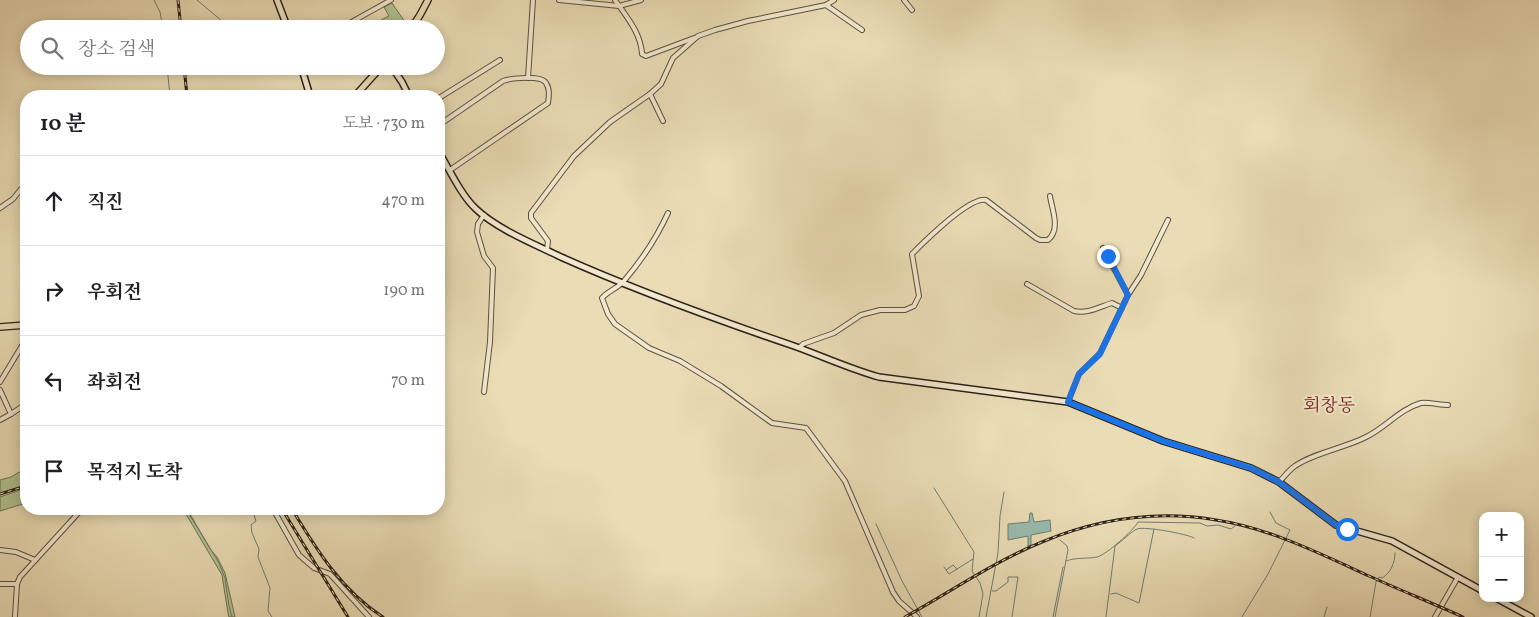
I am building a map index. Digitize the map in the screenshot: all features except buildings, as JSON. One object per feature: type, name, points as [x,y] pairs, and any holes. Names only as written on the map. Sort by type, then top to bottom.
[{"type":"main road","points":[[277,0],[285,20]]},
{"type":"main road","points":[[417,20],[428,0]]},
{"type":"main road","points":[[304,75],[308,90]]},
{"type":"main road","points":[[360,90],[374,75]]},
{"type":"main road","points":[[396,75],[405,90]]},
{"type":"main road","points":[[445,162],[469,201],[484,215],[547,250],[622,283],[707,316],[879,377],[1068,402],[1163,441],[1251,468],[1279,482],[1336,525],[1392,541],[1479,589]]},
{"type":"main road","points":[[0,327],[20,325]]},
{"type":"main road","points":[[1503,602],[1530,617]]},
{"type":"street","points":[[355,20],[391,0]]},
{"type":"street","points":[[528,78],[532,0]]},
{"type":"street","points":[[559,0],[619,6],[641,0]]},
{"type":"street","points":[[615,0],[631,23],[641,44],[642,54],[646,56],[714,30],[826,5],[834,0]]},
{"type":"street","points":[[904,0],[912,10]]},
{"type":"street","points":[[826,5],[862,30]]},
{"type":"street","points":[[547,250],[548,242],[531,218],[530,213],[581,149],[610,122],[661,84],[673,58],[698,36]]},
{"type":"street","points":[[445,94],[500,60]]},
{"type":"street","points":[[445,121],[504,81],[528,78],[543,80],[550,92],[548,103],[450,170]]},
{"type":"street","points":[[650,94],[663,121]]},
{"type":"street","points":[[0,208],[13,199],[20,190]]},
{"type":"street","points":[[799,348],[803,344],[834,333],[861,315],[880,310],[905,310],[914,306],[919,296],[912,254],[943,225],[973,202],[986,200],[1036,238],[1048,240],[1053,236],[1055,230],[1050,196]]},
{"type":"street","points":[[668,213],[659,234],[622,283],[602,298],[608,314],[615,324],[649,348],[680,361],[721,386],[772,423],[806,428],[845,481],[893,592],[899,601],[917,617]]},
{"type":"street","points":[[484,215],[478,224],[477,232],[484,256],[493,268],[490,342],[484,392]]},
{"type":"street","points":[[1068,402],[1079,374],[1100,354],[1128,295],[1141,275],[1168,220]]},
{"type":"street","points":[[1103,248],[1128,295]]},
{"type":"street","points":[[1027,284],[1074,311],[1083,312],[1099,309],[1112,303],[1122,308]]},
{"type":"street","points":[[0,382],[20,348]]},
{"type":"street","points":[[0,390],[11,414]]},
{"type":"street","points":[[1279,482],[1294,467],[1308,458],[1366,438],[1404,411],[1417,405],[1424,403],[1436,406],[1448,405]]},
{"type":"street","points":[[0,420],[20,408]]},
{"type":"street","points":[[15,617],[16,584],[35,560],[76,515]]},
{"type":"street","points":[[276,515],[299,555],[314,568],[330,574],[369,617]]},
{"type":"street","points":[[0,550],[16,552],[35,560]]},
{"type":"street","points":[[1435,617],[1458,577]]},
{"type":"street","points":[[0,584],[16,584]]},
{"type":"green space","points":[[392,3],[404,20],[381,20],[389,16],[384,7]]},
{"type":"green space","points":[[20,472],[20,487],[0,493],[0,480]]},
{"type":"green space","points":[[20,490],[20,505],[0,511],[0,497]]},
{"type":"green space","points":[[187,515],[191,515],[225,573],[235,617],[229,617],[222,575]]},
{"type":"water","points":[[1030,513],[1032,513],[1034,522],[1050,520],[1051,531],[1031,535],[1031,545],[1028,546],[1028,536],[1008,540],[1008,524],[1029,522]]},
{"type":"waterway","points":[[154,0],[161,20]]},
{"type":"waterway","points":[[197,0],[221,20]]},
{"type":"waterway","points":[[350,20],[387,0]]},
{"type":"waterway","points":[[168,75],[169,90]]},
{"type":"waterway","points":[[934,488],[974,552],[972,571],[980,583],[983,594],[979,617]]},
{"type":"waterway","points":[[986,617],[998,553],[1000,516],[1004,492]]},
{"type":"waterway","points":[[1242,617],[1268,574],[1290,530],[1276,523],[1270,512]]},
{"type":"waterway","points":[[190,515],[219,563],[225,578],[232,617]]},
{"type":"waterway","points":[[254,515],[256,521],[251,525],[252,533],[259,549],[258,557],[270,588],[268,611],[272,617]]},
{"type":"waterway","points":[[1066,561],[1097,557],[1107,552],[1131,531],[1138,522],[1200,523],[1207,526],[1218,525],[1231,529],[1235,526]]},
{"type":"waterway","points":[[876,524],[902,581],[922,617]]},
{"type":"waterway","points":[[1106,617],[1115,546],[1135,530],[1141,528],[1184,534],[1194,538]]},
{"type":"waterway","points":[[1111,594],[1116,593],[1139,603],[1154,529]]},
{"type":"waterway","points":[[1055,617],[1068,550],[1067,546],[1060,540]]},
{"type":"waterway","points":[[1370,617],[1376,582],[1379,577],[1382,578],[1390,570],[1395,553]]},
{"type":"waterway","points":[[944,567],[949,574],[973,559]]},
{"type":"waterway","points":[[946,570],[953,565],[957,569]]},
{"type":"waterway","points":[[1053,617],[1063,567]]},
{"type":"waterway","points":[[992,591],[996,591],[1008,582],[1008,577],[1018,577],[1012,617]]},
{"type":"waterway","points":[[1324,617],[1327,607]]},
{"type":"railway","points":[[178,0],[180,20]]},
{"type":"railway","points":[[185,75],[186,90]]},
{"type":"railway","points":[[0,494],[20,488]]},
{"type":"railway","points":[[286,515],[348,617]]},
{"type":"railway","points":[[296,515],[331,568],[355,595],[383,617]]},
{"type":"railway","points":[[905,617],[1007,558],[1063,534],[1106,522],[1172,516],[1216,520],[1275,535],[1463,617]]},
{"type":"district","name":"회창동","points":[[1329,405]]},
{"type":"route","points":[[1108,256],[1128,295],[1100,354],[1079,374],[1068,402],[1163,441],[1251,468],[1279,482],[1320,514],[1336,525],[1347,529]]}]
